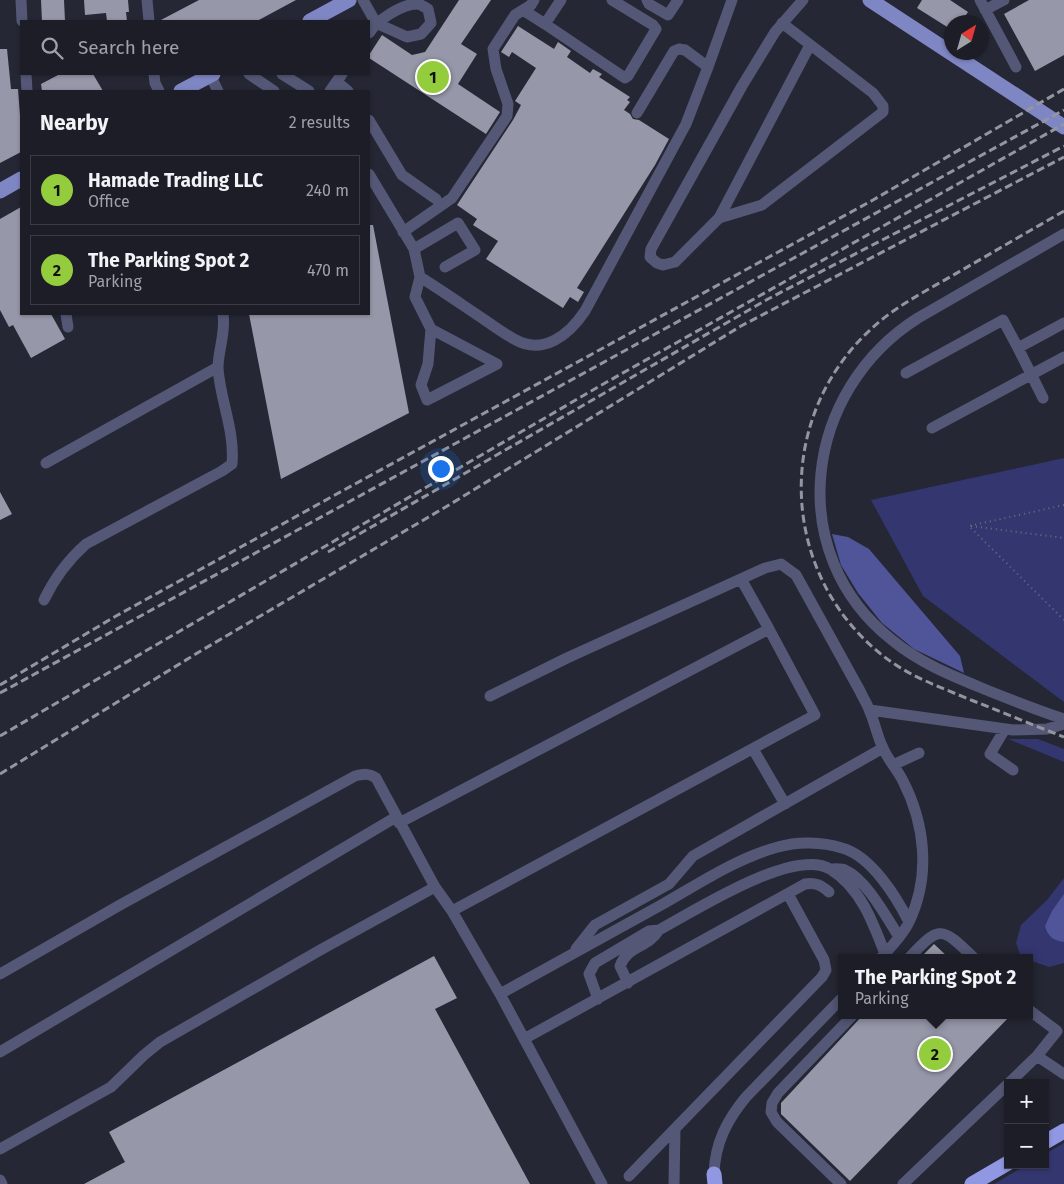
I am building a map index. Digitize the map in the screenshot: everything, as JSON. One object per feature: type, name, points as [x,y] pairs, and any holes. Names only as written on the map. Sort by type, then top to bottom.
[{"type":"highway","points":[[1049,1140],[1064,1131]]},
{"type":"highway","points":[[972,1184],[1004,1166]]},
{"type":"main road","points":[[312,20],[349,0]]},
{"type":"main road","points":[[870,0],[1064,127]]},
{"type":"main road","points":[[183,90],[211,75]]},
{"type":"main road","points":[[0,191],[20,180]]},
{"type":"street","points":[[20,0],[22,20]]},
{"type":"street","points":[[147,0],[149,20]]},
{"type":"street","points":[[363,0],[376,23],[370,31]]},
{"type":"street","points":[[403,232],[452,198],[507,116],[508,104],[496,69],[493,49],[515,15],[531,5],[534,0]]},
{"type":"street","points":[[545,24],[560,0]]},
{"type":"street","points":[[523,10],[625,78],[656,29],[653,25],[612,0]]},
{"type":"street","points":[[647,0],[649,4],[668,15],[678,0]]},
{"type":"street","points":[[420,277],[516,340],[538,345],[550,343],[563,336],[577,323],[585,311],[686,124],[732,0]]},
{"type":"street","points":[[803,0],[774,32],[651,249],[650,256],[657,263],[663,265],[675,262],[719,218],[810,45]]},
{"type":"street","points":[[1004,0],[982,5],[1016,67]]},
{"type":"street","points":[[719,218],[762,205],[883,112],[883,106],[873,93],[782,23]]},
{"type":"street","points":[[637,113],[674,52],[679,49],[685,50],[708,67]]},
{"type":"street","points":[[26,75],[27,90]]},
{"type":"street","points":[[154,75],[158,90]]},
{"type":"street","points":[[211,75],[218,90]]},
{"type":"street","points":[[250,75],[273,90]]},
{"type":"street","points":[[284,75],[306,90]]},
{"type":"street","points":[[336,82],[347,90]]},
{"type":"street","points":[[370,122],[402,175],[436,198]]},
{"type":"street","points":[[370,176],[414,249],[420,277],[415,297],[431,328],[428,364],[421,385],[427,400],[497,364],[431,328]]},
{"type":"street","points":[[414,249],[458,222],[475,250],[445,267]]},
{"type":"street","points":[[1064,234],[918,318],[897,333],[876,352],[855,378],[834,417],[822,457],[820,491],[824,529],[834,564],[855,601],[884,633],[908,652],[941,671],[1064,719]]},
{"type":"street","points":[[66,315],[68,327]]},
{"type":"street","points":[[44,600],[51,585],[72,556],[86,544],[232,464],[233,449],[218,367],[223,341],[223,315]]},
{"type":"street","points":[[906,373],[1004,320],[1044,398]]},
{"type":"street","points":[[1018,348],[1064,323]]},
{"type":"street","points":[[932,428],[1064,357]]},
{"type":"street","points":[[46,463],[218,367]]},
{"type":"street","points":[[490,696],[567,658],[740,579],[765,568],[781,564],[796,575],[870,710],[883,748],[902,780],[915,808],[922,838],[923,868],[921,884],[909,922],[885,954]]},
{"type":"street","points":[[452,911],[815,716],[740,579]]},
{"type":"street","points":[[0,1052],[398,820],[769,629]]},
{"type":"street","points":[[870,710],[1005,729],[1039,730],[1064,724]]},
{"type":"street","points":[[1005,729],[990,754],[1013,770]]},
{"type":"street","points":[[571,955],[595,925],[670,884],[693,856],[883,748]]},
{"type":"street","points":[[753,749],[785,804]]},
{"type":"street","points":[[893,765],[919,753]]},
{"type":"street","points":[[0,974],[120,905],[355,776],[370,774],[376,778],[435,887],[452,911],[500,994],[602,1184]]},
{"type":"street","points":[[500,994],[732,865],[779,846],[814,842],[844,848],[866,863],[891,889],[909,922]]},
{"type":"street","points":[[598,999],[590,974],[595,963],[649,931],[658,930],[729,892],[773,872],[798,865],[814,864],[830,869],[844,870],[868,890],[899,937]]},
{"type":"street","points":[[830,869],[858,895],[875,929],[882,954]]},
{"type":"street","points":[[524,1039],[805,884],[812,883],[822,886],[829,892]]},
{"type":"street","points":[[0,1149],[110,1087],[160,1042],[435,887]]},
{"type":"street","points":[[629,1176],[822,977],[826,970],[824,960],[788,894]]},
{"type":"street","points":[[628,983],[620,966],[623,958],[654,939],[658,930]]},
{"type":"street","points":[[913,954],[928,937],[938,933],[947,935],[969,954]]},
{"type":"street","points":[[714,1181],[718,1144],[725,1126],[735,1111],[746,1097],[838,1002]]},
{"type":"street","points":[[1013,1079],[1058,1032],[1033,1013]]},
{"type":"street","points":[[841,1184],[777,1122],[771,1112],[772,1103],[778,1094],[849,1019]]},
{"type":"street","points":[[1037,1056],[1064,1074]]},
{"type":"street","points":[[903,1184],[1004,1088]]},
{"type":"street","points":[[674,1184],[675,1129]]},
{"type":"street","points":[[0,1180],[2,1184]]},
{"type":"path","points":[[969,526],[1064,505]]},
{"type":"path","points":[[969,526],[1064,538]]},
{"type":"path","points":[[969,526],[1064,620]]},
{"type":"shaded area","points":[[1064,458],[1064,702],[923,596],[871,500]]},
{"type":"shaded area","points":[[1008,739],[1038,739],[1064,749],[1064,762]]},
{"type":"shaded area","points":[[1064,878],[1064,963],[1049,967],[1033,961],[1033,954],[1020,954],[1016,943],[1021,925],[1047,900]]},
{"type":"shaded area","points":[[1064,1143],[1064,1184],[994,1184],[1019,1169],[1049,1169],[1049,1152]]},
{"type":"water","points":[[832,534],[848,537],[869,549],[960,656],[964,673],[914,649],[882,623],[858,593],[841,565]]},
{"type":"water","points":[[1064,894],[1064,942],[1052,937],[1045,926],[1052,911]]},
{"type":"building","points":[[41,0],[64,0],[65,20],[42,20]]},
{"type":"building","points":[[84,0],[128,0],[129,12],[126,12],[127,20],[107,20],[106,13],[85,15]]},
{"type":"building","points":[[199,0],[296,0],[259,20],[161,20]]},
{"type":"building","points":[[459,0],[491,0],[461,44],[477,54],[458,84],[500,112],[486,134],[370,59],[370,53],[382,35],[412,55],[425,52]]},
{"type":"building","points":[[922,0],[950,0],[968,12],[966,15],[944,15],[944,25],[917,8]]},
{"type":"building","points":[[1029,0],[1064,0],[1064,55],[1035,71],[1004,14]]},
{"type":"building","points":[[518,26],[554,49],[558,42],[571,51],[567,57],[590,73],[593,69],[602,74],[599,77],[630,97],[627,100],[630,102],[624,110],[633,119],[639,120],[669,139],[655,165],[577,288],[584,292],[578,302],[570,297],[563,308],[486,259],[498,241],[473,225],[477,219],[457,205],[513,120],[521,105],[515,101],[536,68],[512,52],[509,57],[501,52]]},
{"type":"building","points":[[0,49],[7,49],[11,89],[18,89],[20,153],[0,163]]},
{"type":"building","points":[[58,75],[94,75],[102,90],[42,90],[41,84]]},
{"type":"building","points":[[20,208],[20,315],[52,315],[65,339],[31,358],[13,325],[9,327],[0,310],[0,219]]},
{"type":"building","points":[[370,225],[373,225],[409,413],[281,479],[249,315],[370,315]]},
{"type":"building","points":[[0,492],[12,514],[0,520]]},
{"type":"building","points":[[934,944],[945,954],[924,954]]},
{"type":"building","points":[[434,956],[457,998],[435,1009],[530,1184],[84,1184],[125,1162],[109,1132]]},
{"type":"building","points":[[859,1019],[1007,1019],[850,1181],[781,1114],[781,1103]]},
{"type":"railway","points":[[0,685],[116,616],[873,200],[1064,89]]},
{"type":"railway","points":[[0,693],[1064,110]]},
{"type":"railway","points":[[0,736],[598,387],[1064,124]]},
{"type":"railway","points":[[328,552],[768,299],[1064,146]]},
{"type":"railway","points":[[0,774],[199,652],[449,505],[741,326],[1064,157]]},
{"type":"railway","points":[[1064,211],[908,301],[870,330],[839,366],[817,407],[804,450],[801,495],[808,540],[823,582],[848,621],[882,655],[903,669],[925,680],[1064,737]]},
{"type":"place","name":"Hamade Trading LLC","points":[[433,77]]},
{"type":"place","name":"The Parking Spot 2","points":[[935,1054]]}]
